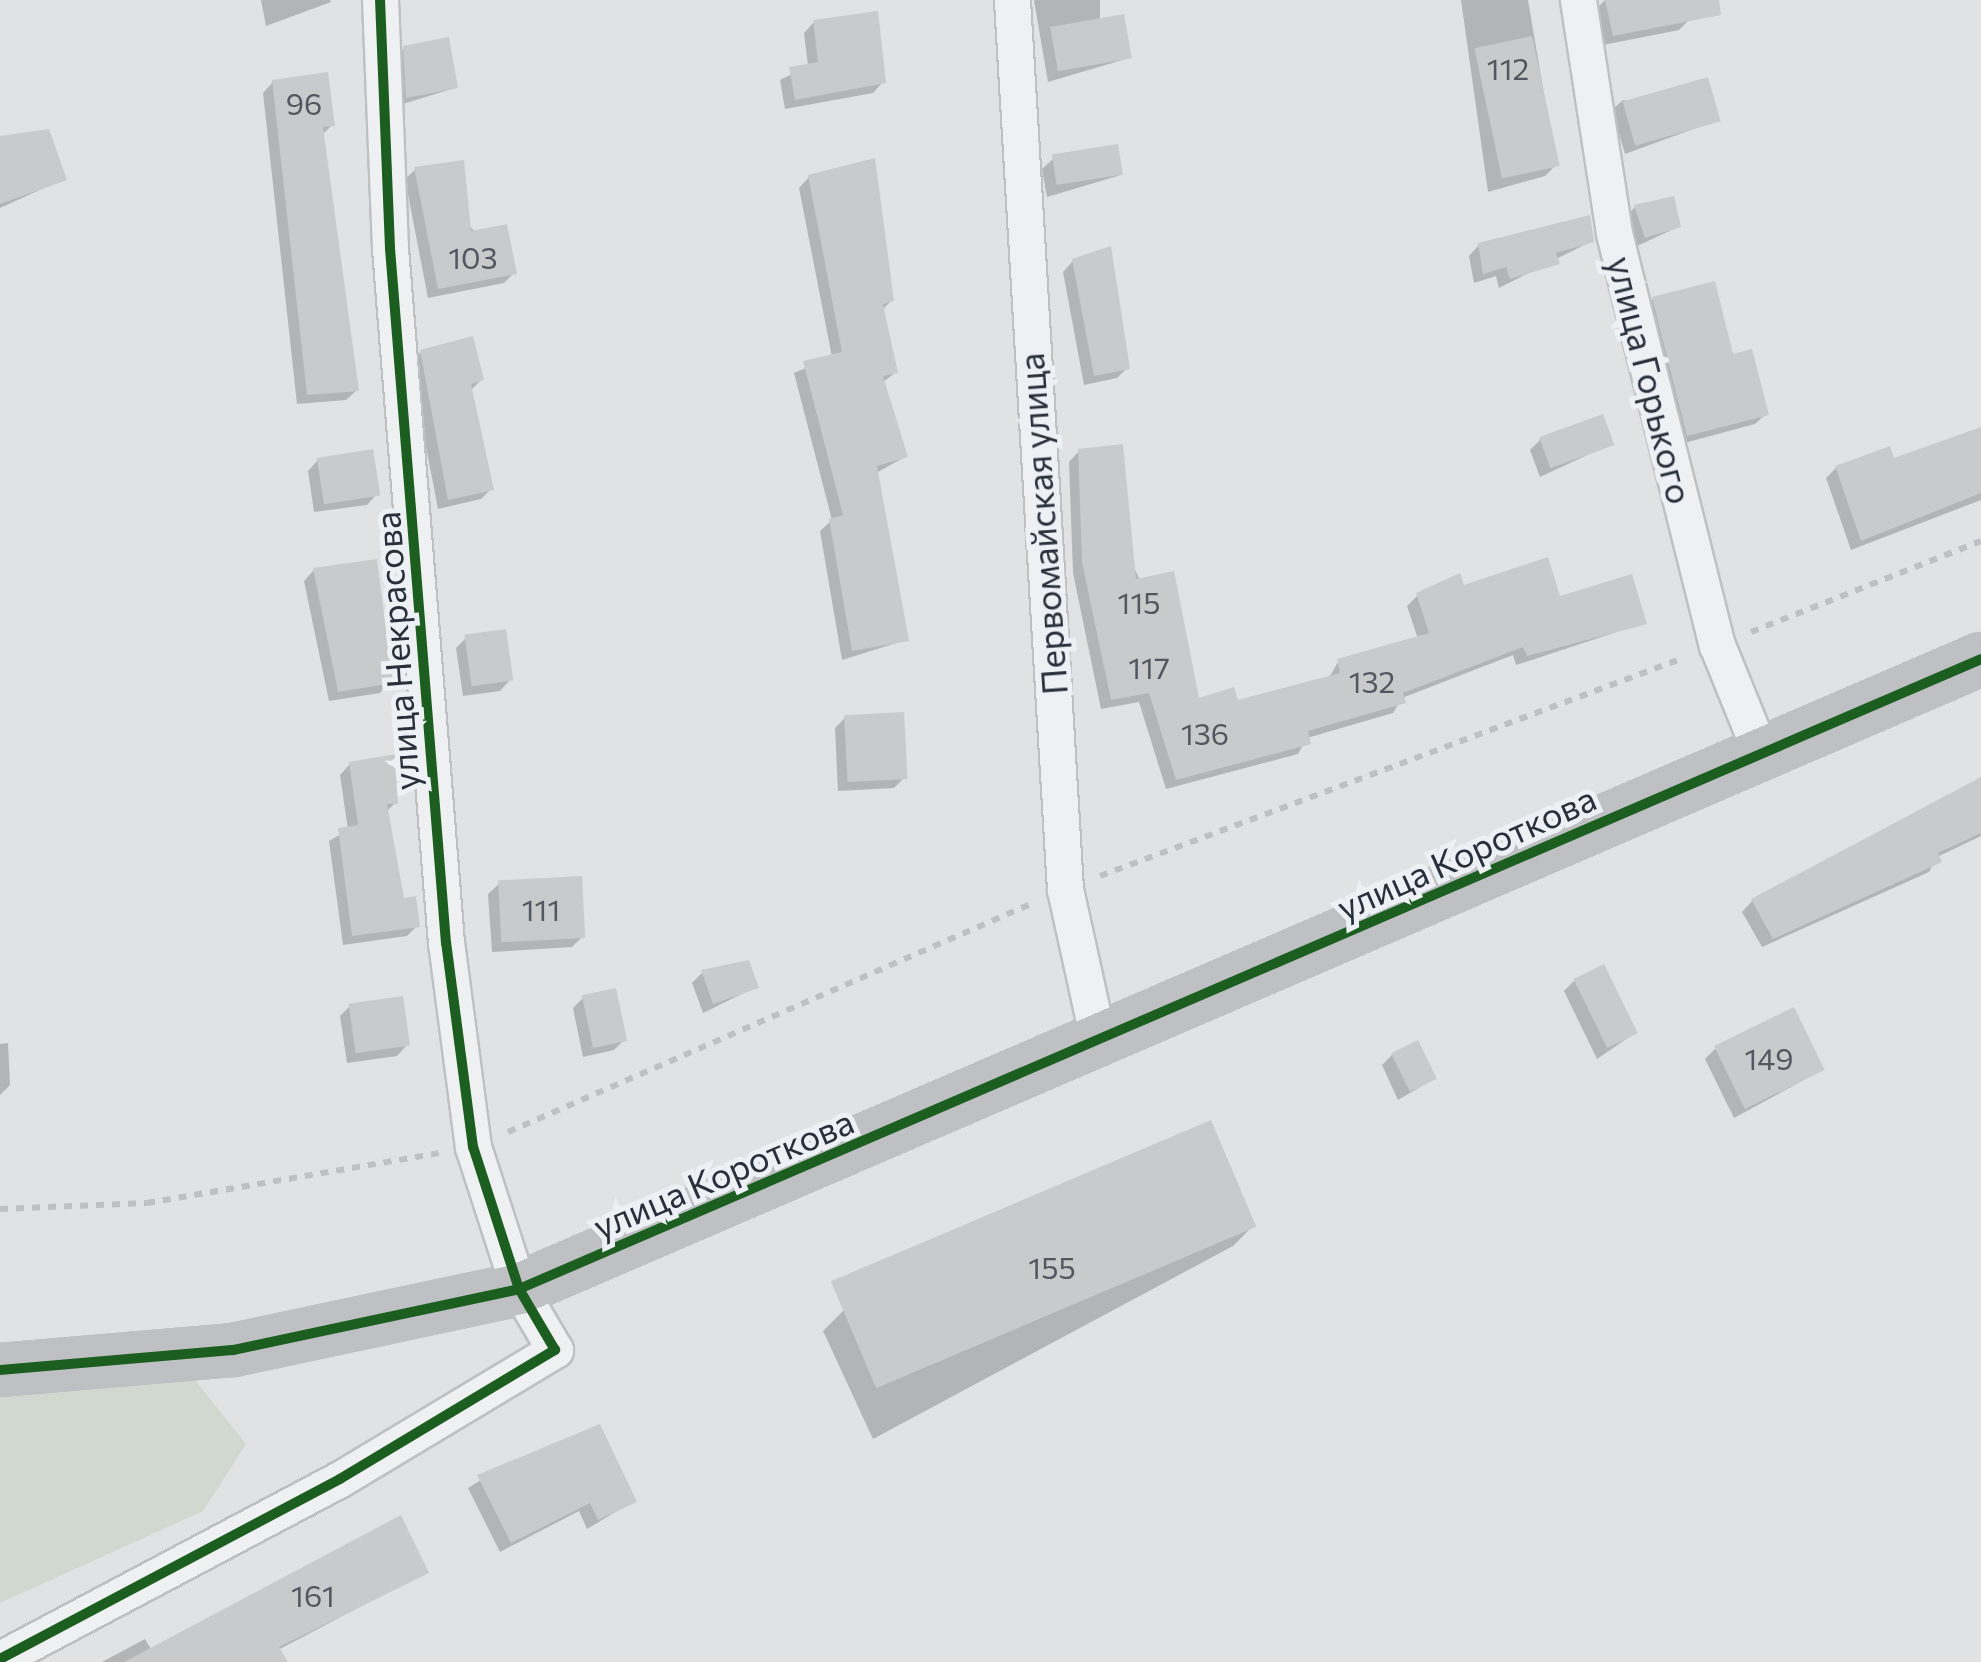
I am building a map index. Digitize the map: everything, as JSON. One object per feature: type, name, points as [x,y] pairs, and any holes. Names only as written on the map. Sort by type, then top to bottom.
[{"type":"street","name":"улица Некрасова","points":[[0,1659],[340,1479],[555,1350],[519,1289],[473,1147],[428,737],[380,0]]},
{"type":"street","name":"Первомайская улица","points":[[1012,0],[1065,889],[1099,1044]]},
{"type":"street","name":"улица Горького","points":[[1578,0],[1614,233],[1717,645],[1760,751]]},
{"type":"street","name":"улица Короткова","points":[[0,1370],[232,1350],[519,1289],[1099,1044],[1760,751],[1981,659]]},
{"type":"path","points":[[0,1209],[146,1203],[473,1147],[1065,889],[1717,645],[1981,541]]},
{"type":"shaded area","points":[[187,1370],[246,1444],[203,1511],[0,1603],[0,1387]]},
{"type":"building","points":[[1605,0],[1719,0],[1721,15],[1613,36]]},
{"type":"building","points":[[878,11],[886,83],[795,100],[789,67],[818,62],[813,20]]},
{"type":"building","points":[[1124,14],[1132,58],[1058,71],[1050,27]]},
{"type":"building","points":[[1532,36],[1560,166],[1502,178],[1474,48]]},
{"type":"building","points":[[449,37],[458,88],[406,98],[403,46]]},
{"type":"building","points":[[328,72],[335,126],[323,127],[359,391],[307,395],[272,80]]},
{"type":"building","points":[[1708,77],[1721,121],[1635,146],[1622,102]]},
{"type":"building","points":[[49,129],[67,180],[0,204],[0,136]]},
{"type":"building","points":[[1118,144],[1123,175],[1057,185],[1052,154]]},
{"type":"building","points":[[875,158],[894,301],[883,304],[898,373],[883,376],[908,457],[877,466],[909,641],[852,651],[829,519],[843,515],[803,361],[842,352],[808,175]]},
{"type":"building","points":[[464,160],[471,231],[507,224],[517,274],[438,289],[414,167]]},
{"type":"building","points":[[1674,196],[1681,227],[1645,238],[1634,205]]},
{"type":"building","points":[[1590,215],[1594,242],[1556,253],[1560,264],[1510,279],[1506,267],[1483,274],[1478,243]]},
{"type":"building","points":[[1111,246],[1130,369],[1094,376],[1072,259]]},
{"type":"building","points":[[1715,281],[1733,354],[1752,349],[1769,415],[1687,436],[1652,297]]},
{"type":"building","points":[[473,336],[484,380],[471,384],[494,490],[448,500],[420,350]]},
{"type":"building","points":[[1603,414],[1614,445],[1550,468],[1539,437]]},
{"type":"building","points":[[1981,427],[1981,493],[1861,541],[1835,466],[1890,446],[1894,458]]},
{"type":"building","points":[[1123,444],[1136,579],[1174,571],[1199,698],[1234,687],[1238,700],[1340,673],[1337,659],[1429,633],[1416,593],[1460,573],[1464,585],[1548,557],[1560,596],[1632,574],[1647,624],[1527,656],[1523,647],[1403,693],[1406,703],[1308,731],[1311,744],[1176,780],[1149,693],[1111,700],[1082,562],[1078,449]]},
{"type":"building","points":[[373,449],[380,495],[324,504],[317,458]]},
{"type":"building","points":[[377,559],[393,683],[338,692],[313,568]]},
{"type":"building","points":[[506,629],[513,680],[472,686],[464,635]]},
{"type":"building","points":[[904,712],[908,779],[848,782],[844,715]]},
{"type":"building","points":[[396,754],[398,804],[387,804],[404,898],[416,896],[420,927],[352,936],[338,828],[358,825],[349,762]]},
{"type":"building","points":[[1981,777],[1981,833],[1938,853],[1942,862],[1773,939],[1751,899]]},
{"type":"building","points":[[582,876],[585,938],[501,942],[498,880]]},
{"type":"building","points":[[749,960],[759,988],[713,1004],[701,970]]},
{"type":"building","points":[[1604,964],[1638,1033],[1607,1048],[1573,979]]},
{"type":"building","points":[[616,988],[627,1041],[593,1048],[582,995]]},
{"type":"building","points":[[403,996],[410,1046],[355,1053],[349,1004]]},
{"type":"building","points":[[1794,1007],[1825,1070],[1745,1109],[1714,1046]]},
{"type":"building","points":[[1418,1040],[1437,1079],[1410,1092],[1391,1053]]},
{"type":"building","points":[[1211,1120],[1256,1227],[876,1388],[831,1281]]},
{"type":"building","points":[[600,1424],[637,1502],[598,1520],[590,1503],[511,1543],[477,1475]]},
{"type":"building","points":[[401,1515],[429,1573],[279,1647],[288,1662],[124,1662]]},
{"type":"cycle path","points":[[0,1659],[340,1479],[555,1350],[519,1289],[473,1147],[446,943],[390,248],[380,0]]},
{"type":"cycle path","points":[[0,1370],[233,1350],[519,1289],[1981,659]]}]
